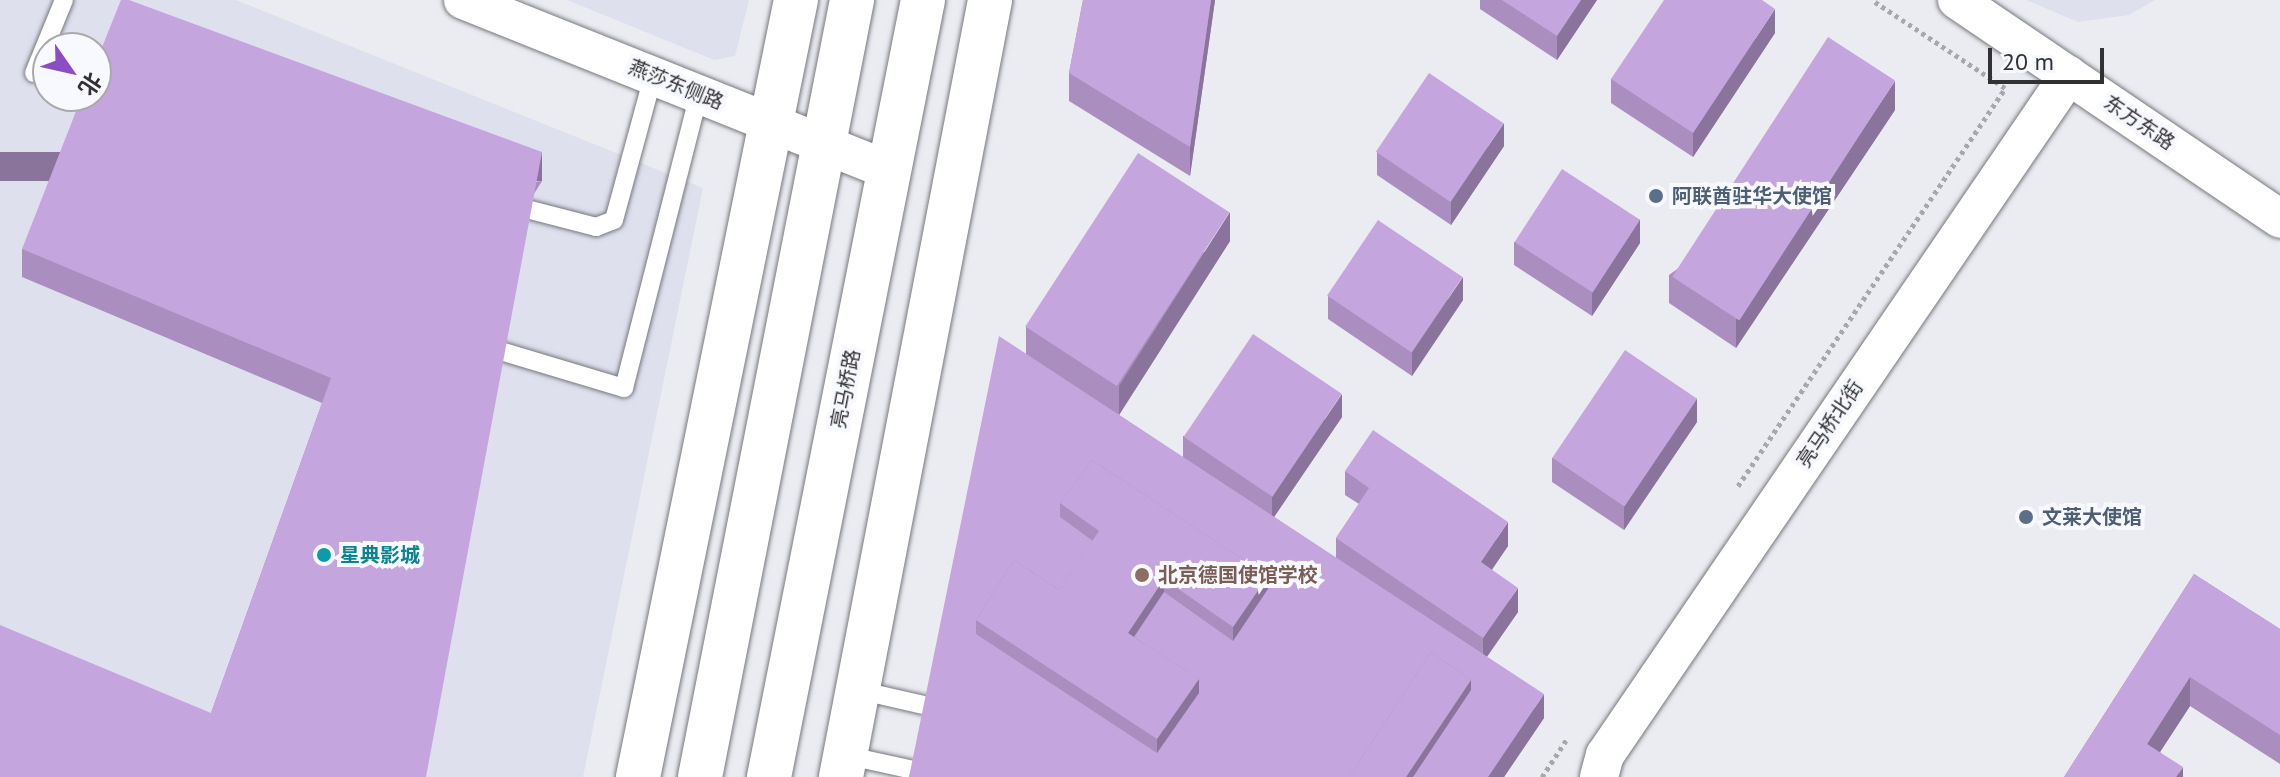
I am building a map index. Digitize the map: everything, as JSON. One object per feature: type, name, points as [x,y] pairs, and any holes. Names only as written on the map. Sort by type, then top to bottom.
[{"type":"main road","points":[[638,777],[796,0]]},
{"type":"main road","points":[[700,777],[852,0]]},
{"type":"main road","name":"亮马桥路","points":[[769,777],[923,0]]},
{"type":"main road","points":[[843,766],[990,0]]},
{"type":"street","name":"燕莎东侧路","points":[[463,0],[889,170]]},
{"type":"street","name":"东方东路","points":[[1957,0],[2280,219]]},
{"type":"street","name":"亮马桥北街","points":[[1599,777],[1605,755],[2069,75]]},
{"type":"lane","points":[[51,32],[64,0]]},
{"type":"lane","points":[[489,214],[510,204],[596,227],[614,220],[653,76]]},
{"type":"lane","points":[[464,331],[474,343],[624,388],[699,94]]},
{"type":"lane","points":[[858,690],[970,717]]},
{"type":"lane","points":[[843,766],[945,777]]},
{"type":"path","points":[[1729,499],[2005,88],[1872,0]]},
{"type":"path","points":[[1542,777],[1577,724]]},
{"type":"shaded area","points":[[0,0],[236,0],[703,188],[583,777],[0,777]]},
{"type":"shaded area","points":[[567,0],[749,0],[735,56],[714,60]]},
{"type":"shaded area","points":[[2026,0],[2155,0],[2129,15],[2078,22]]},
{"type":"building","points":[[121,0],[129,0],[542,152],[426,777],[0,777],[0,625],[211,713],[331,378],[22,249],[76,112],[112,112],[112,32],[108,32]]},
{"type":"building","points":[[1083,0],[1211,0],[1190,147],[1069,73]]},
{"type":"building","points":[[1502,0],[1581,0],[1557,36]]},
{"type":"building","points":[[1664,0],[1762,0],[1775,9],[1693,133],[1611,79]]},
{"type":"building","points":[[1828,37],[1895,81],[1739,320],[1672,277]]},
{"type":"building","points":[[1429,73],[1504,123],[1450,202],[1376,152]]},
{"type":"building","points":[[1138,153],[1229,212],[1117,386],[1025,327]]},
{"type":"building","points":[[1562,169],[1640,220],[1593,293],[1515,242]]},
{"type":"building","points":[[1378,220],[1463,277],[1412,352],[1327,295]]},
{"type":"building","points":[[1253,334],[1342,394],[1272,497],[1184,437]]},
{"type":"building","name":"北京德国使馆学校","points":[[999,336],[1544,694],[1488,777],[1413,777],[1471,690],[1471,680],[1431,652],[1349,777],[909,777]],"holes":[[[1092,460],[1268,576],[1268,589],[1233,641],[1164,592],[1134,637],[1199,679],[1199,693],[1157,753],[976,634],[976,620],[1014,560],[1059,590],[1093,541],[1060,517],[1060,503]]]},
{"type":"building","points":[[1625,350],[1697,399],[1624,506],[1552,458]]},
{"type":"building","points":[[1373,430],[1508,522],[1481,562],[1518,588],[1483,638],[1336,538],[1369,488],[1345,471]]},
{"type":"building","points":[[1092,460],[1268,576],[1233,627],[1164,579],[1128,633],[1199,679],[1157,739],[976,620],[1014,560],[1059,590],[1099,531],[1060,503]]},
{"type":"building","points":[[2194,574],[2280,629],[2280,735],[2190,677],[2147,744],[2183,767],[2176,777],[2064,777]]},
{"type":"building","points":[[1431,652],[1471,680],[1406,777],[1349,777]]},
{"type":"place","name":"阿联酋驻华大使馆","points":[[1656,196]]},
{"type":"place","name":"文莱大使馆","points":[[2026,517]]},
{"type":"place","name":"星典影城","points":[[324,555]]},
{"type":"place","name":"北京德国使馆学校","points":[[1142,575]]}]
